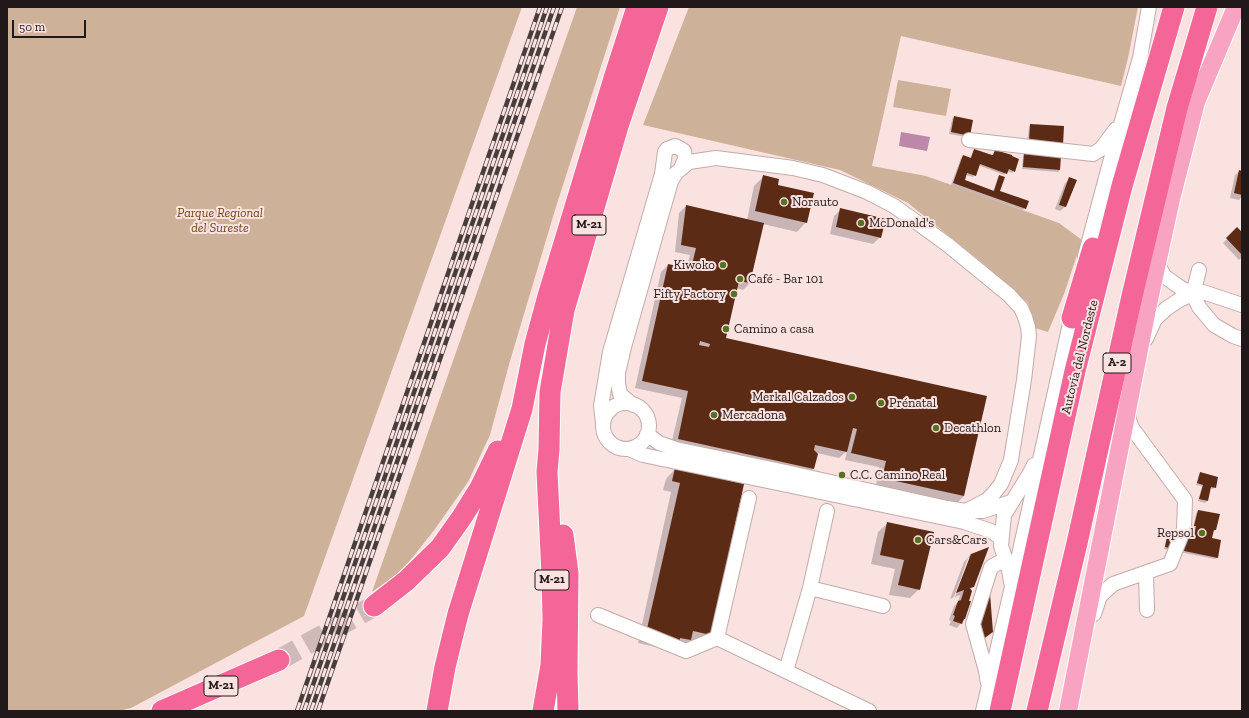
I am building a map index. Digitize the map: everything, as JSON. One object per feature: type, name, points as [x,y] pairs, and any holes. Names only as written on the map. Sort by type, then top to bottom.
[{"type":"highway","name":"M-21","points":[[374,606],[406,581],[440,548],[473,500],[500,447],[535,344],[555,273],[637,7]]},
{"type":"highway","name":"M-21","points":[[543,711],[551,665],[553,620],[547,472],[550,392],[564,310],[618,126],[658,7]]},
{"type":"highway","name":"Autovía del Nordeste","points":[[1000,711],[1075,371],[1122,186],[1174,7]]},
{"type":"highway","name":"A-2","points":[[1037,711],[1177,108],[1207,7]]},
{"type":"highway","points":[[1072,318],[1103,217],[1122,186]]},
{"type":"highway","name":"M-21","points":[[437,711],[445,668],[458,614],[522,409],[535,344]]},
{"type":"highway","points":[[549,449],[554,473],[568,573],[568,711]]},
{"type":"highway","name":"M-21","points":[[162,711],[279,660]]},
{"type":"main road","points":[[1068,711],[1136,361],[1171,199],[1196,102],[1236,7]]},
{"type":"street","points":[[983,711],[1072,318],[1082,267],[1092,226],[1140,58],[1149,7]]},
{"type":"street","points":[[969,140],[1093,154],[1101,149],[1124,117]]},
{"type":"street","points":[[681,168],[684,159],[684,151],[675,146],[667,149],[665,152],[662,174],[616,327],[610,352],[601,406],[603,430],[610,442],[622,449],[629,449],[637,446],[643,441],[647,434],[648,426],[644,413],[620,394],[618,373],[671,181],[676,173],[689,162],[716,158],[811,171],[867,192],[894,206],[928,230],[994,282],[1021,308],[1028,327],[1029,336],[1024,380],[1011,460],[1001,484],[987,500],[966,511]]},
{"type":"street","points":[[1092,226],[1094,201],[1099,173],[1098,160],[1093,154]]},
{"type":"street","points":[[1157,262],[1164,276],[1181,288],[1193,294],[1199,307],[1214,325],[1233,336],[1242,339]]},
{"type":"street","points":[[1193,294],[1199,270]]},
{"type":"street","points":[[1136,361],[1155,319],[1180,299],[1202,292],[1242,305]]},
{"type":"street","points":[[603,423],[610,410],[617,405],[633,404]]},
{"type":"street","points":[[1073,683],[1087,648],[1096,606],[1100,596],[1113,584],[1170,564],[1184,529],[1184,500],[1132,428],[1129,420],[1128,406]]},
{"type":"street","points":[[647,434],[659,443],[676,449],[939,506],[966,511],[983,511],[1011,502]]},
{"type":"street","points":[[1011,590],[1010,570],[1001,546],[1004,515],[1030,473],[1045,437]]},
{"type":"street","points":[[629,449],[643,455],[964,522],[991,531],[1001,538]]},
{"type":"street","points":[[717,638],[749,498]]},
{"type":"street","points":[[786,671],[810,588],[827,511]]},
{"type":"street","points":[[989,688],[986,671],[973,624],[991,567],[1006,559]]},
{"type":"street","points":[[1146,573],[1147,610]]},
{"type":"street","points":[[810,588],[883,606]]},
{"type":"street","points":[[598,615],[686,651],[717,638],[870,711]]},
{"type":"green space","name":"Parque Regional del Sureste","points":[[7,7],[522,7],[304,616],[131,708],[118,711],[7,711]]},
{"type":"green space","points":[[577,7],[620,7],[555,210],[510,361],[490,435],[468,482],[435,529],[401,572],[372,592]]},
{"type":"green space","points":[[689,7],[1138,7],[1121,86],[901,36],[872,166],[926,176],[1059,223],[1082,240],[1064,294],[1048,332],[1035,328],[1028,303],[985,265],[908,203],[840,170],[643,125]]},
{"type":"green space","points":[[898,80],[951,89],[946,116],[893,107]]},
{"type":"shaded area","points":[[901,132],[930,137],[927,151],[899,146]]},
{"type":"building","points":[[954,116],[973,120],[970,136],[951,132]]},
{"type":"building","points":[[1030,124],[1064,126],[1063,145],[1029,142]]},
{"type":"building","points":[[974,149],[992,155],[995,150],[1012,155],[1019,159],[1015,172],[1009,169],[1007,174],[980,164],[976,176],[967,173],[965,180],[994,191],[999,175],[1005,177],[1000,191],[1029,201],[1026,209],[953,183],[963,155],[971,158]]},
{"type":"building","points":[[1024,153],[1061,156],[1060,170],[1023,167]]},
{"type":"building","points":[[1239,170],[1242,171],[1242,195],[1234,193]]},
{"type":"building","name":"Norauto","points":[[763,175],[779,179],[778,185],[814,193],[807,223],[755,211]]},
{"type":"building","points":[[1069,177],[1077,180],[1066,207],[1059,205]]},
{"type":"building","points":[[686,205],[764,223],[750,283],[739,281],[726,338],[987,396],[964,496],[882,478],[886,461],[851,453],[857,429],[853,428],[847,452],[815,445],[814,450],[818,454],[814,469],[678,439],[688,391],[642,381],[668,264],[691,269],[696,248],[681,245]],"holes":[[[700,341],[710,344],[709,347],[699,345]]]},
{"type":"building","name":"McDonald's","points":[[840,208],[886,219],[881,238],[836,227]]},
{"type":"building","points":[[1237,227],[1242,232],[1242,255],[1226,238]]},
{"type":"building","points":[[675,468],[744,484],[711,635],[693,631],[691,640],[680,638],[680,641],[646,633],[680,483],[672,481]]},
{"type":"building","points":[[1200,472],[1218,477],[1216,488],[1211,487],[1208,501],[1199,499],[1203,485],[1197,483]]},
{"type":"building","points":[[1198,510],[1220,514],[1216,530],[1214,530],[1212,538],[1221,540],[1218,558],[1165,547],[1168,532],[1194,536],[1196,526],[1194,526]]},
{"type":"building","points":[[887,522],[934,532],[920,590],[898,585],[904,560],[880,555]]},
{"type":"building","points":[[989,547],[974,587],[970,588],[972,591],[969,601],[971,601],[965,619],[962,624],[953,621],[955,616],[953,615],[958,601],[961,600],[964,590],[956,593],[971,554]]},
{"type":"building","points":[[989,581],[993,632],[979,642],[975,592]]},
{"type":"tunnel","points":[[279,660],[374,606]]},
{"type":"railway","points":[[297,711],[540,7]]},
{"type":"railway","points":[[304,711],[547,7]]},
{"type":"railway","points":[[311,711],[554,7]]},
{"type":"railway","points":[[318,711],[562,7]]},
{"type":"place","name":"Norauto","points":[[784,202]]},
{"type":"place","name":"McDonald's","points":[[861,223]]},
{"type":"place","name":"Kiwoko","points":[[723,265]]},
{"type":"place","name":"Café - Bar 101","points":[[740,279]]},
{"type":"place","name":"Fifty Factory","points":[[734,294]]},
{"type":"place","name":"Camino a casa","points":[[726,329]]},
{"type":"place","name":"Merkal Calzados","points":[[852,397]]},
{"type":"place","name":"Prénatal","points":[[881,403]]},
{"type":"place","name":"Mercadona","points":[[714,415]]},
{"type":"place","name":"Decathlon","points":[[936,428]]},
{"type":"place","name":"C.C. Camino Real","points":[[842,475]]},
{"type":"place","name":"Repsol","points":[[1202,533]]},
{"type":"place","name":"Cars&Cars","points":[[918,540]]}]
